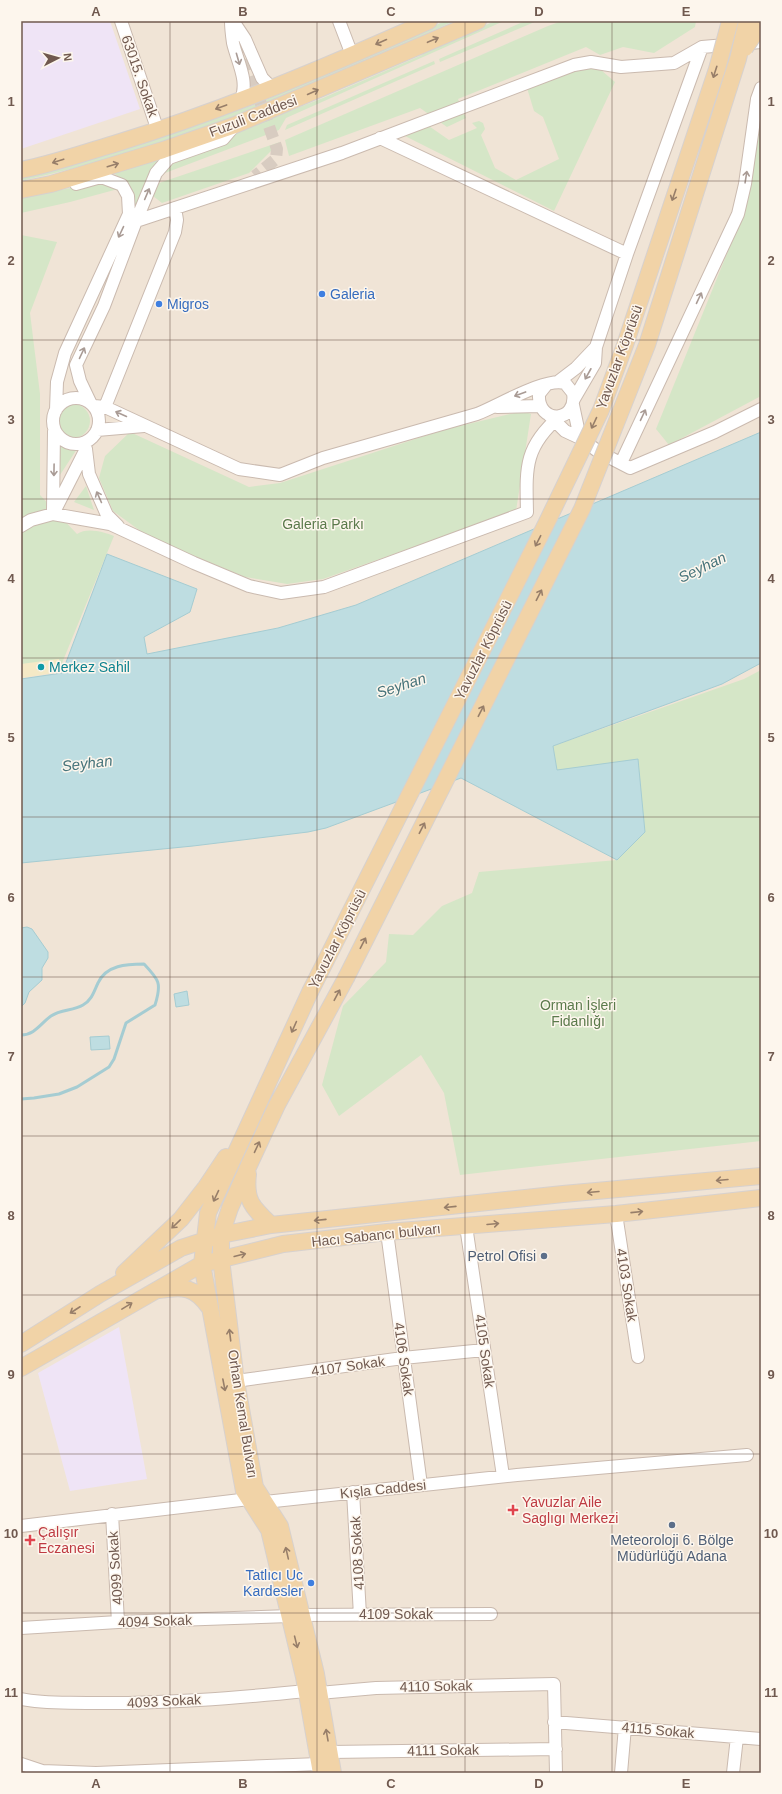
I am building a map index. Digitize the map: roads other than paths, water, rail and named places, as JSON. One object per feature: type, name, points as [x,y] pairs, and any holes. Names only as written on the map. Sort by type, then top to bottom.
[{"type":"main road","name":"Fuzuli Caddesi","points":[[21,170],[44,166],[158,130],[240,101],[352,55],[429,21]]},
{"type":"main road","name":"Fuzuli Caddesi","points":[[21,190],[51,184],[163,150],[235,125],[478,21]]},
{"type":"main road","points":[[718,21],[721,54]]},
{"type":"main road","name":"Yavuzlar Köprüsü","points":[[202,1264],[208,1213],[256,1112],[310,992],[546,524],[601,410],[625,345],[721,54],[730,21]]},
{"type":"main road","name":"Yavuzlar Köprüsü","points":[[221,1235],[230,1208],[277,1105],[346,978],[582,509],[647,345],[738,59],[747,21]]},
{"type":"main road","points":[[738,59],[761,24]]},
{"type":"main road","points":[[100,1294],[180,1219],[206,1187],[256,1112]]},
{"type":"main road","points":[[249,1165],[246,1187],[248,1199],[254,1209],[271,1225]]},
{"type":"main road","name":"Hacı Sabancı bulvarı","points":[[21,1344],[100,1294],[181,1248],[221,1235],[271,1225],[563,1194],[761,1176]]},
{"type":"main road","name":"Hacı Sabancı bulvarı","points":[[21,1368],[152,1291],[202,1264],[283,1244],[387,1232],[616,1214],[761,1198]]},
{"type":"main road","name":"Orhan Kemal Bulvarı","points":[[221,1235],[221,1259],[236,1381],[255,1487],[280,1526],[296,1615],[313,1692],[323,1763],[333,1773]]},
{"type":"main road","name":"Orhan Kemal Bulvarı","points":[[202,1264],[244,1491],[269,1530],[296,1615]]},
{"type":"main road","points":[[152,1291],[168,1289],[191,1290],[201,1296],[209,1307]]},
{"type":"street","name":"63015. Sokak","points":[[121,21],[158,130]]},
{"type":"street","points":[[232,21],[239,42]]},
{"type":"street","points":[[232,21],[245,39],[262,78],[272,88]]},
{"type":"street","points":[[232,21],[233,44],[244,86],[243,96],[240,101]]},
{"type":"street","points":[[339,21],[352,55]]},
{"type":"street","points":[[136,220],[342,153],[574,65],[590,62],[621,67],[674,63],[702,47],[761,42]]},
{"type":"street","points":[[494,407],[550,414],[565,414],[573,402],[594,363],[596,347],[626,254],[702,47]]},
{"type":"street","points":[[620,463],[738,214],[757,99],[761,88]]},
{"type":"street","points":[[53,514],[95,434],[99,423],[96,405],[80,381],[76,365],[104,306],[136,220],[156,173],[168,158],[224,139],[235,125]]},
{"type":"street","points":[[380,138],[626,254]]},
{"type":"street","points":[[232,190],[255,176]]},
{"type":"street","points":[[51,184],[72,185],[101,178],[122,185],[128,196],[129,214],[65,353],[57,382],[56,410],[52,424],[54,431],[53,514]]},
{"type":"street","points":[[96,405],[175,232],[177,220],[175,208]]},
{"type":"street","points":[[56,410],[61,404],[71,398],[83,399],[147,426],[239,469],[280,475],[323,458],[477,414],[513,397],[559,381],[576,368],[596,347]]},
{"type":"street","points":[[559,381],[570,387],[580,438]]},
{"type":"street","points":[[547,384],[539,394],[550,414],[565,431],[580,438],[599,452],[630,468],[715,432],[761,409]]},
{"type":"street","points":[[21,526],[31,520],[53,514],[110,524],[249,586],[281,593],[324,587],[526,512],[527,468],[534,445],[544,429],[550,414]]},
{"type":"street","points":[[54,431],[65,442],[80,444],[87,442],[95,434],[147,426]]},
{"type":"street","points":[[86,449],[89,474],[107,515],[121,529]]},
{"type":"street","name":"4103 Sokak","points":[[616,1214],[638,1357]]},
{"type":"street","name":"4105 Sokak","points":[[466,1226],[503,1476]]},
{"type":"street","name":"4106 Sokak","points":[[387,1232],[421,1485]]},
{"type":"street","name":"4107 Sokak","points":[[236,1381],[403,1358],[484,1350]]},
{"type":"street","name":"Kışla Caddesi","points":[[21,1526],[112,1514],[249,1499],[265,1502],[503,1476],[747,1455]]},
{"type":"street","name":"4108 Sokak","points":[[353,1492],[360,1614]]},
{"type":"street","name":"4099 Sokak","points":[[112,1514],[118,1622]]},
{"type":"street","name":"4109 Sokak","points":[[296,1615],[491,1614]]},
{"type":"street","name":"4094 Sokak","points":[[21,1628],[118,1622],[296,1615]]},
{"type":"street","name":"4110 Sokak","points":[[313,1692],[376,1688],[554,1684],[554,1722]]},
{"type":"street","name":"4093 Sokak","points":[[21,1699],[36,1702],[117,1703],[313,1692]]},
{"type":"street","points":[[554,1722],[556,1773]]},
{"type":"street","name":"4115 Sokak","points":[[554,1722],[761,1739]]},
{"type":"street","points":[[621,1773],[625,1727]]},
{"type":"street","points":[[734,1773],[737,1737]]},
{"type":"street","name":"4111 Sokak","points":[[22,1767],[42,1771],[96,1773],[323,1763],[556,1749]]},
{"type":"water","name":"Seyhan","points":[[761,432],[761,663],[722,684],[553,746],[557,770],[638,759],[645,832],[617,860],[461,778],[326,828],[308,832],[193,846],[21,863],[21,679],[62,673],[107,554],[197,589],[190,612],[144,637],[147,654],[278,628],[356,605]]},
{"type":"water","points":[[27,927],[32,929],[48,952],[48,958],[42,968],[42,980],[29,992],[25,1003],[21,1007],[21,928]]},
{"type":"water","points":[[187,991],[189,1005],[176,1007],[174,994]]},
{"type":"water","points":[[109,1036],[110,1049],[91,1050],[90,1037]]},
{"type":"waterway","points":[[21,1035],[34,1031],[51,1016],[59,1012],[79,1007],[89,1001],[102,977],[106,972],[112,969],[124,965],[144,964],[158,982],[159,987],[155,1005],[126,1023],[114,1059],[109,1067],[77,1087],[59,1094],[21,1099]]},
{"type":"tunnel","points":[[239,42],[277,149],[276,159],[255,176]]},
{"type":"place","name":"Galeria","points":[[322,294]]},
{"type":"place","name":"Migros","points":[[159,304]]},
{"type":"place","name":"Merkez Sahil","points":[[41,667]]},
{"type":"place","name":"Petrol Ofisi","points":[[544,1256]]},
{"type":"place","name":"Yavuzlar Aile Saglıgı Merkezi","points":[[513,1510]]},
{"type":"place","name":"Meteoroloji 6. Bölge Müdürlüğü Adana","points":[[672,1525]]},
{"type":"place","name":"Çalışır Eczanesi","points":[[30,1540]]},
{"type":"place","name":"Tatlıcı Uc Kardesler","points":[[311,1583]]},
{"type":"park label","name":"Galeria Parkı","points":[[323,524]]},
{"type":"park label","name":"Orman İşleri Fidanlığı","points":[[578,1014]]}]
